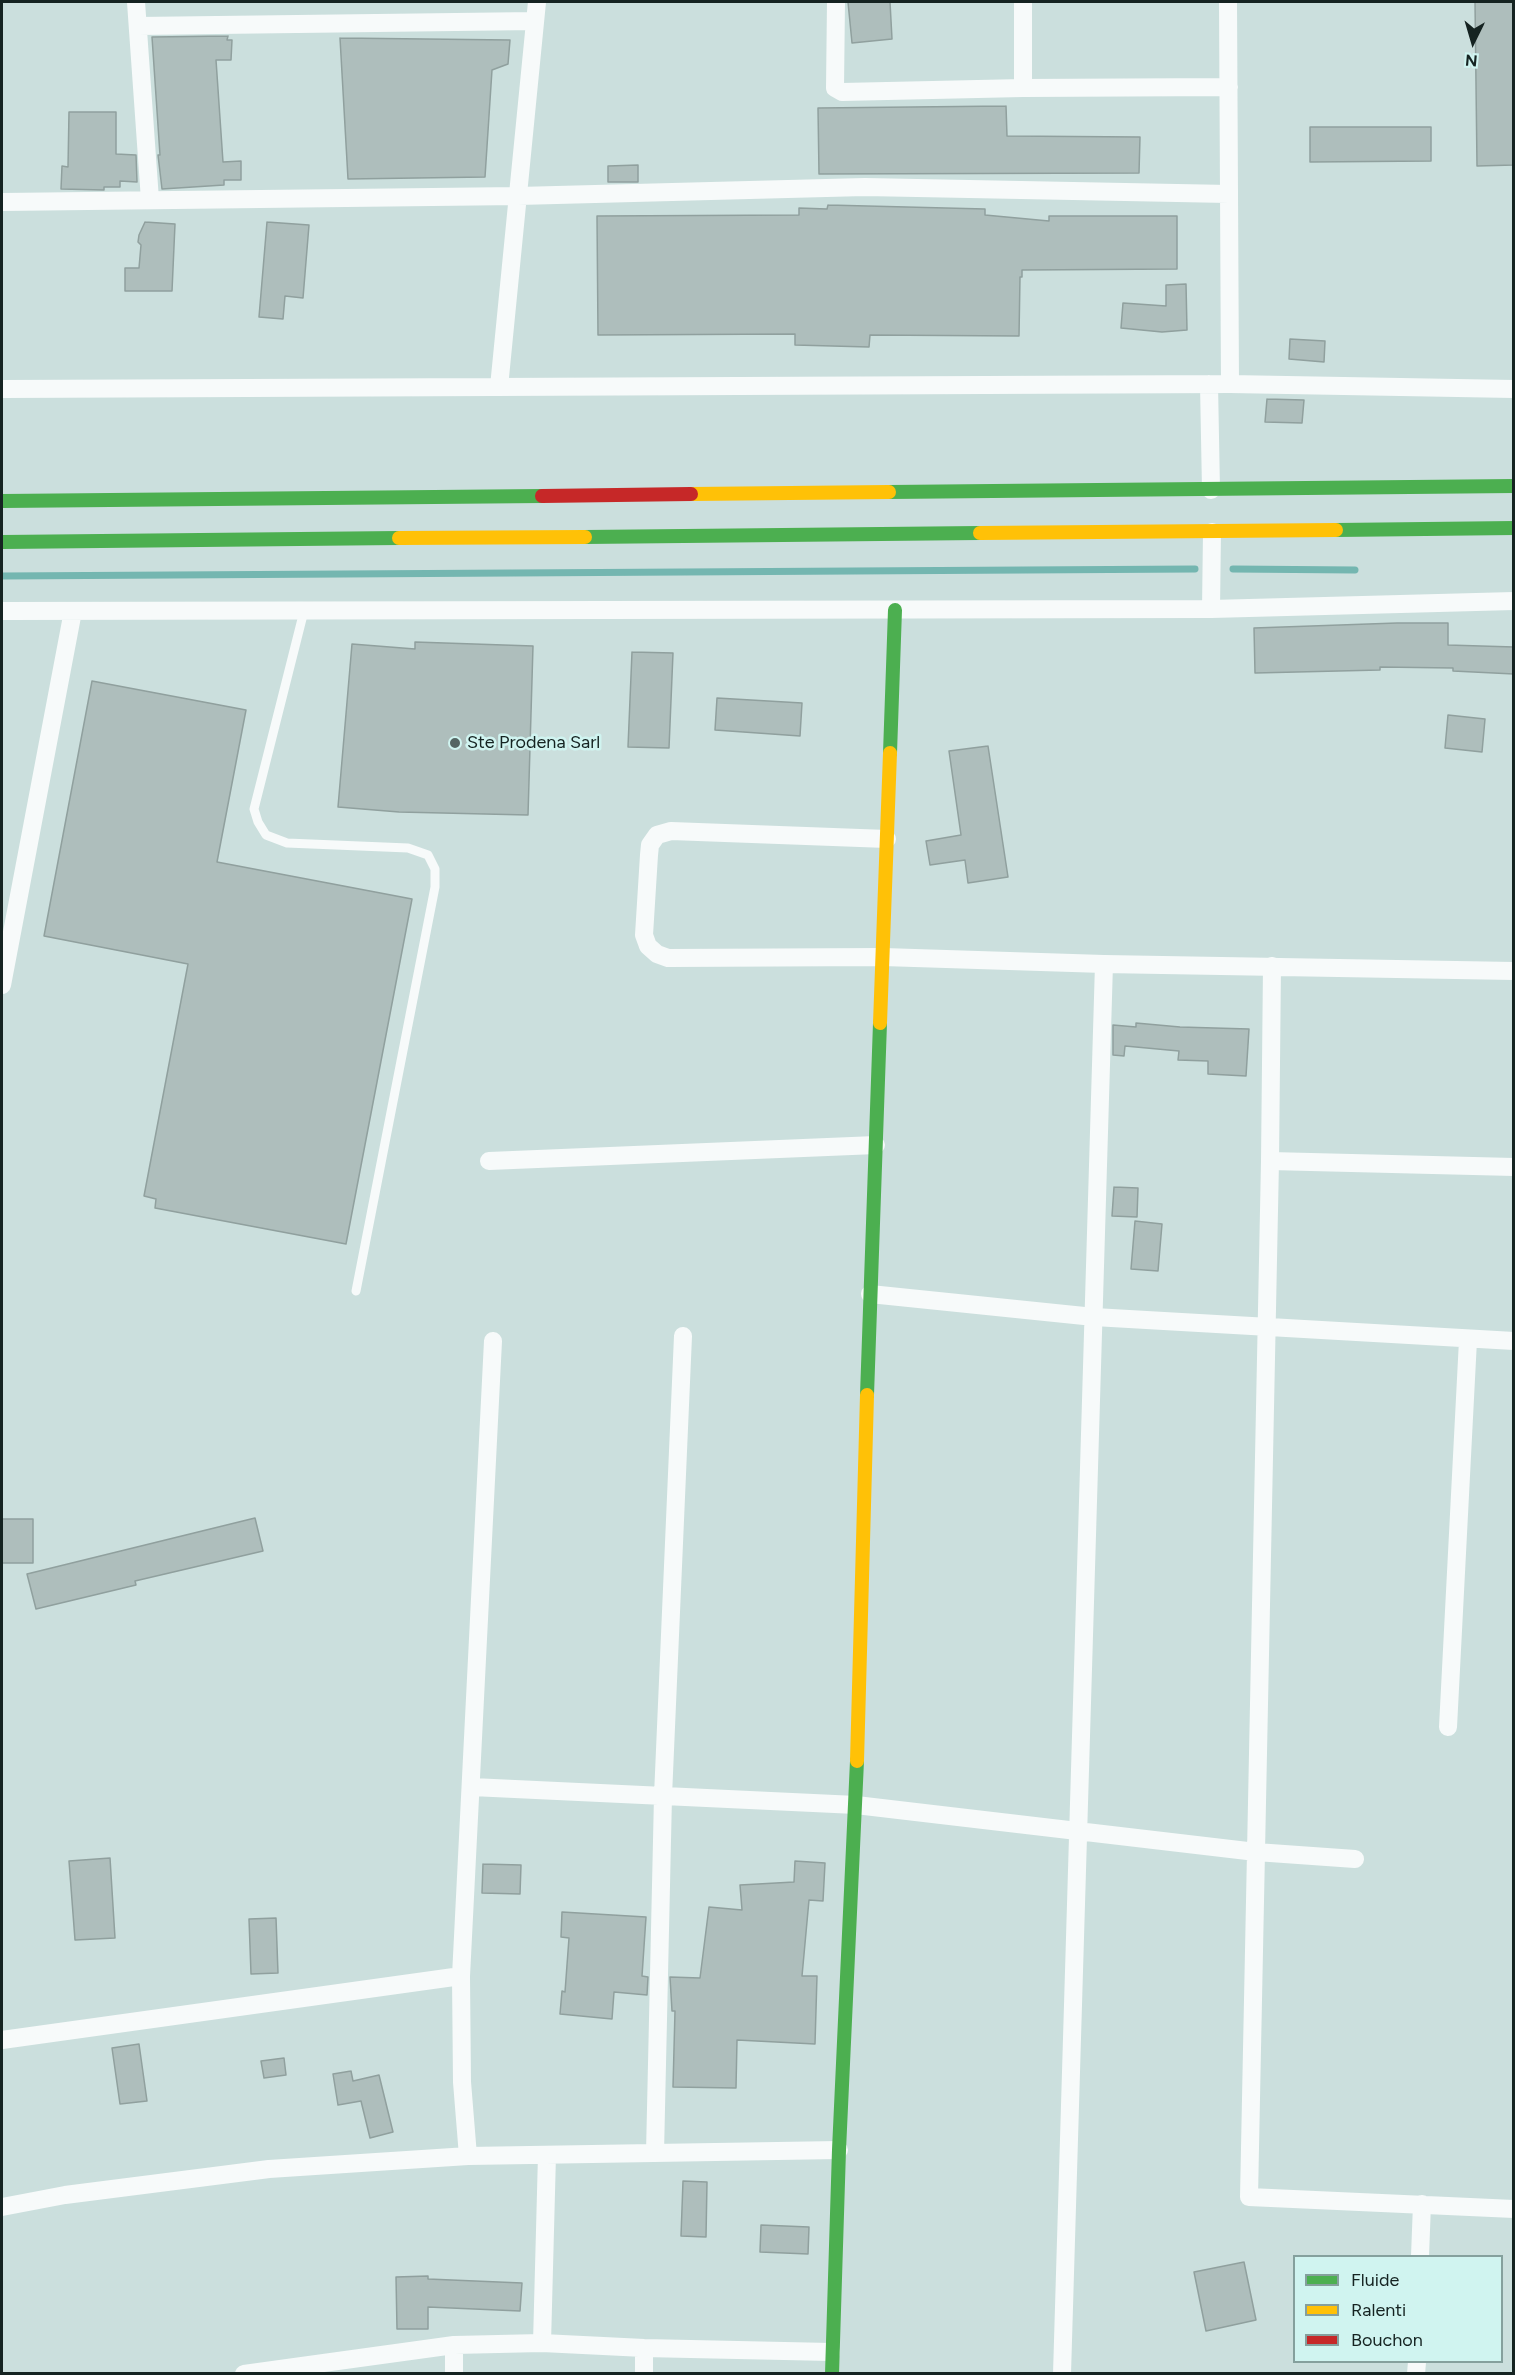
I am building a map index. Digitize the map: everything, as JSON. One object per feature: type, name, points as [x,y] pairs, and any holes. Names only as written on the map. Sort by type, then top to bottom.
[{"type":"main road","points":[[2,501],[1514,486]]},
{"type":"main road","points":[[2,542],[1514,528]]},
{"type":"main road","points":[[832,2373],[839,2150],[856,1805],[870,1294],[896,610]]},
{"type":"street","points":[[136,2],[150,200]]},
{"type":"street","points":[[499,387],[537,2]]},
{"type":"street","points":[[836,2],[835,88],[838,91],[1229,87]]},
{"type":"street","points":[[1023,2],[1023,88]]},
{"type":"street","points":[[1228,2],[1230,384]]},
{"type":"street","points":[[138,26],[535,21]]},
{"type":"street","points":[[2,202],[518,196],[865,187],[1229,194]]},
{"type":"street","points":[[1209,384],[1210,490]]},
{"type":"street","points":[[2,389],[1230,384],[1514,389]]},
{"type":"street","points":[[1210,609],[1212,532]]},
{"type":"street","points":[[2,611],[1210,609],[1514,602]]},
{"type":"street","points":[[2,985],[74,611]]},
{"type":"street","points":[[887,839],[671,831],[657,835],[650,846],[649,855],[644,935],[648,946],[657,954],[668,958],[883,957],[1104,964],[1514,971]]},
{"type":"street","points":[[1062,2373],[1104,964]]},
{"type":"street","points":[[1272,966],[1249,2197],[1514,2209]]},
{"type":"street","points":[[489,1161],[876,1145]]},
{"type":"street","points":[[1270,1161],[1514,1167]]},
{"type":"street","points":[[870,1294],[1094,1317],[1514,1341]]},
{"type":"street","points":[[655,2153],[663,1796],[683,1336]]},
{"type":"street","points":[[1448,1727],[1468,1340]]},
{"type":"street","points":[[468,2156],[462,2082],[461,1976],[493,1341]]},
{"type":"street","points":[[472,1786],[856,1805],[1256,1852],[1355,1859]]},
{"type":"street","points":[[2,2040],[461,1976]]},
{"type":"street","points":[[2,2207],[65,2195],[269,2169],[468,2156],[839,2150]]},
{"type":"street","points":[[542,2343],[547,2155]]},
{"type":"street","points":[[1420,2255],[1422,2204]]},
{"type":"street","points":[[244,2373],[454,2345],[542,2343],[644,2348],[831,2352]]},
{"type":"street","points":[[454,2345],[454,2373]]},
{"type":"street","points":[[644,2348],[644,2373]]},
{"type":"lane","points":[[304,611],[254,809],[258,822],[266,835],[287,843],[408,848],[428,855],[435,869],[435,887],[356,1291]]},
{"type":"building","points":[[848,2],[890,2],[892,39],[852,43]]},
{"type":"building","points":[[1475,2],[1514,2],[1514,165],[1477,166]]},
{"type":"building","points":[[228,36],[227,40],[232,40],[231,60],[216,60],[223,162],[241,161],[241,180],[224,180],[224,185],[162,189],[152,37]]},
{"type":"building","points":[[340,38],[510,40],[508,64],[492,70],[485,177],[348,179]]},
{"type":"building","points":[[1006,106],[1007,136],[1140,137],[1139,173],[819,174],[818,108]]},
{"type":"building","points":[[69,112],[116,112],[116,154],[136,155],[137,182],[120,181],[120,187],[104,187],[104,190],[61,189],[62,166],[68,167]]},
{"type":"building","points":[[1310,127],[1431,127],[1431,161],[1310,162]]},
{"type":"building","points":[[638,165],[638,182],[608,182],[608,166]]},
{"type":"building","points":[[828,205],[985,209],[985,215],[1049,221],[1049,216],[1177,216],[1177,269],[1022,270],[1019,336],[870,335],[869,347],[795,345],[795,334],[598,335],[597,216],[799,215],[799,208],[827,209]]},
{"type":"building","points":[[145,222],[175,224],[172,291],[125,291],[125,268],[139,268],[141,245],[138,242]]},
{"type":"building","points":[[267,222],[309,225],[303,298],[285,296],[283,319],[259,317]]},
{"type":"building","points":[[1186,284],[1187,330],[1162,332],[1121,328],[1123,303],[1166,306],[1166,285]]},
{"type":"building","points":[[1290,339],[1325,341],[1324,362],[1289,359]]},
{"type":"building","points":[[1267,399],[1304,400],[1302,423],[1265,422]]},
{"type":"building","points":[[1448,623],[1448,645],[1514,647],[1514,674],[1453,671],[1453,668],[1380,667],[1380,670],[1255,673],[1254,628]]},
{"type":"building","points":[[415,642],[533,646],[528,815],[399,812],[338,807],[352,644],[415,649]]},
{"type":"building","points":[[632,652],[673,653],[669,748],[628,747]]},
{"type":"building","points":[[92,681],[246,710],[217,862],[412,899],[346,1244],[155,1208],[156,1199],[144,1196],[188,964],[44,936]]},
{"type":"building","points":[[717,698],[802,703],[800,736],[715,730]]},
{"type":"building","points":[[1448,715],[1485,719],[1482,752],[1445,748]]},
{"type":"building","points":[[988,746],[1008,877],[968,883],[965,860],[930,865],[926,841],[961,835],[949,751]]},
{"type":"building","points":[[1136,1023],[1249,1029],[1246,1076],[1208,1074],[1208,1061],[1178,1060],[1179,1051],[1125,1046],[1124,1056],[1113,1055],[1113,1025],[1136,1027]]},
{"type":"building","points":[[1114,1187],[1138,1188],[1137,1217],[1112,1216]]},
{"type":"building","points":[[1135,1221],[1162,1224],[1158,1271],[1131,1269]]},
{"type":"building","points":[[255,1518],[263,1551],[135,1581],[136,1585],[36,1609],[27,1574]]},
{"type":"building","points":[[2,1519],[33,1519],[33,1563],[2,1563]]},
{"type":"building","points":[[110,1858],[115,1938],[75,1940],[69,1861]]},
{"type":"building","points":[[795,1861],[825,1863],[823,1901],[809,1900],[802,1976],[817,1976],[815,2044],[737,2040],[736,2088],[673,2087],[675,2011],[672,2011],[670,1977],[700,1978],[709,1907],[742,1910],[740,1885],[794,1882]]},
{"type":"building","points":[[483,1864],[521,1865],[520,1894],[482,1893]]},
{"type":"building","points":[[562,1912],[646,1917],[642,1976],[648,1977],[647,1995],[614,1992],[612,2019],[560,2014],[562,1991],[565,1992],[569,1938],[561,1937]]},
{"type":"building","points":[[276,1918],[278,1973],[251,1974],[249,1919]]},
{"type":"building","points":[[139,2044],[147,2101],[120,2104],[112,2048]]},
{"type":"building","points":[[284,2058],[286,2075],[264,2078],[261,2061]]},
{"type":"building","points":[[351,2071],[353,2081],[379,2075],[393,2132],[370,2138],[361,2101],[338,2105],[333,2074]]},
{"type":"building","points":[[683,2181],[707,2182],[706,2237],[681,2236]]},
{"type":"building","points":[[761,2225],[809,2227],[808,2254],[760,2252]]},
{"type":"building","points":[[1244,2262],[1256,2320],[1206,2331],[1194,2272]]},
{"type":"building","points":[[428,2276],[428,2279],[522,2283],[520,2311],[428,2307],[428,2329],[397,2329],[396,2277]]},
{"type":"waterway","points":[[2,576],[1195,569]]},
{"type":"waterway","points":[[1233,569],[1355,570]]},
{"type":"traffic: fast","points":[[889,492],[1514,486]]},
{"type":"traffic: fast","points":[[2,501],[542,496]]},
{"type":"traffic: fast","points":[[1336,530],[1514,528]]},
{"type":"traffic: fast","points":[[585,537],[980,533]]},
{"type":"traffic: fast","points":[[2,542],[399,538]]},
{"type":"traffic: fast","points":[[890,753],[895,610]]},
{"type":"traffic: fast","points":[[867,1395],[880,1023]]},
{"type":"traffic: fast","points":[[832,2374],[839,2150],[857,1761]]},
{"type":"traffic: slow","points":[[691,494],[889,492]]},
{"type":"traffic: slow","points":[[980,533],[1336,530]]},
{"type":"traffic: slow","points":[[399,538],[585,537]]},
{"type":"traffic: slow","points":[[880,1023],[890,753]]},
{"type":"traffic: slow","points":[[857,1761],[867,1395]]},
{"type":"traffic: jam","points":[[542,496],[691,494]]},
{"type":"place","name":"Ste Prodena Sarl","points":[[455,743]]}]
